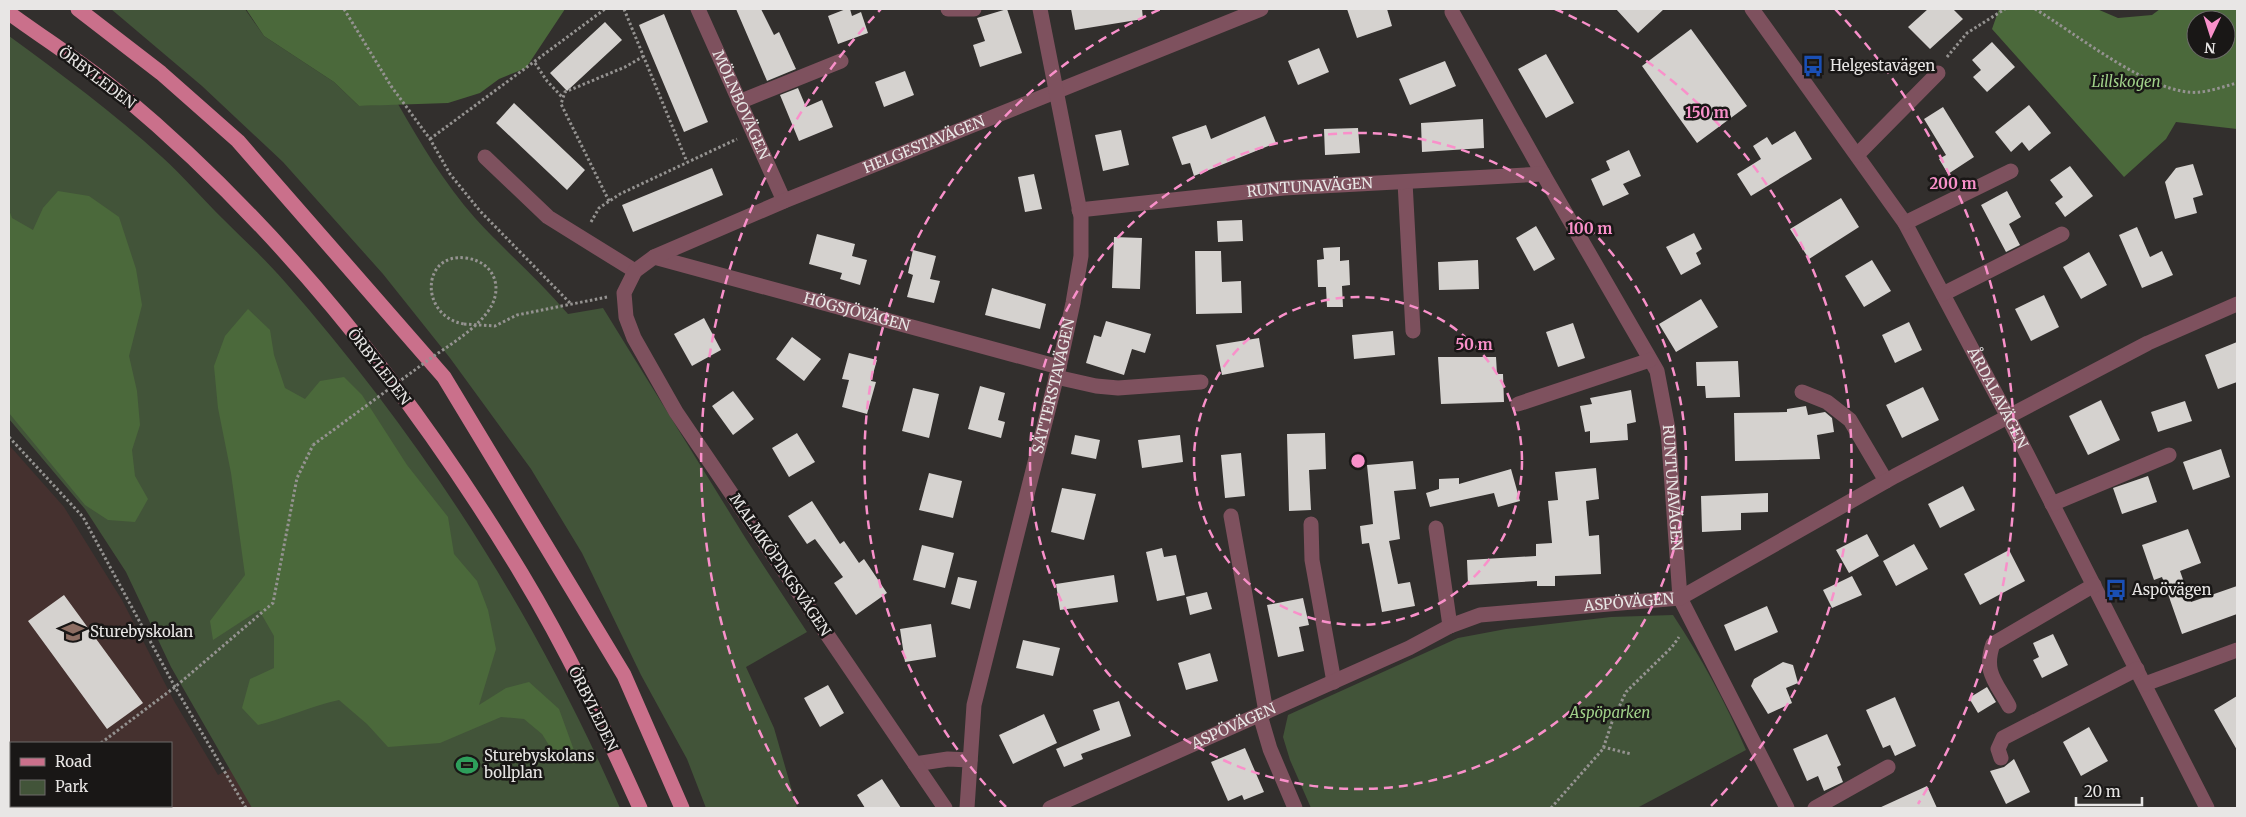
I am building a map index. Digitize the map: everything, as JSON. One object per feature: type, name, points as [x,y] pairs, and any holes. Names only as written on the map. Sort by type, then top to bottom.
[{"type":"main road","points":[[78,9],[161,73],[238,141],[444,377],[624,675],[682,808]]},
{"type":"main road","name":"ÖRBYLEDEN","points":[[9,13],[121,94],[209,174],[281,249],[364,346],[439,446],[522,574],[592,703],[640,808]]},
{"type":"street","name":"MÖLNBOVÄGEN","points":[[698,9],[784,201]]},
{"type":"street","points":[[948,9],[974,9]]},
{"type":"street","name":"SÄTTERSTAVÄGEN","points":[[967,808],[974,705],[1057,372],[1073,303],[1081,256],[1079,210],[1040,9]]},
{"type":"street","name":"HELGESTAVÄGEN","points":[[624,293],[635,271],[654,257],[784,201],[1261,9]]},
{"type":"street","name":"ÅRDALAVÄGEN","points":[[1752,9],[1905,223],[2008,417],[2207,808]]},
{"type":"street","name":"RUNTUNAVÄGEN","points":[[1452,12],[1657,371],[1668,429],[1680,598],[1689,619],[1787,808]]},
{"type":"street","points":[[740,102],[840,61]]},
{"type":"street","points":[[1857,156],[1938,73]]},
{"type":"street","points":[[485,157],[548,217],[635,271]]},
{"type":"street","points":[[1905,223],[2011,171]]},
{"type":"street","name":"RUNTUNAVÄGEN","points":[[1079,210],[1284,188],[1543,174]]},
{"type":"street","points":[[1406,182],[1413,330]]},
{"type":"street","points":[[1943,294],[2062,234]]},
{"type":"street","name":"HÖGSJÖVÄGEN","points":[[654,257],[1057,372],[1096,386],[1118,388],[1201,382]]},
{"type":"street","name":"MALMKÖPINGSVÄGEN","points":[[624,293],[626,317],[634,338],[676,412],[945,808]]},
{"type":"street","name":"ASPÖVÄGEN","points":[[1050,808],[1409,648],[1450,626],[1480,615],[1680,598],[1886,481],[2148,344],[2237,304]]},
{"type":"street","points":[[1518,404],[1650,360]]},
{"type":"street","points":[[1802,392],[1827,402],[1850,420],[1886,481]]},
{"type":"street","points":[[2052,504],[2169,455]]},
{"type":"street","points":[[1231,516],[1270,749],[1295,808]]},
{"type":"street","points":[[1310,524],[1312,560],[1334,682]]},
{"type":"street","points":[[1436,528],[1450,626]]},
{"type":"street","points":[[2009,706],[1990,671],[1988,658],[1992,644],[2094,585]]},
{"type":"street","points":[[2145,684],[2237,650]]},
{"type":"street","points":[[2001,758],[1998,749],[2003,738],[2137,669]]},
{"type":"street","points":[[915,764],[948,759],[970,760]]},
{"type":"street","points":[[1815,808],[1888,767]]},
{"type":"path","points":[[344,9],[391,86],[430,139],[450,174],[480,211],[571,304]]},
{"type":"path","points":[[430,139],[535,63],[605,9]]},
{"type":"path","points":[[624,9],[687,162]]},
{"type":"path","points":[[1938,73],[1946,57],[1967,33],[2005,9]]},
{"type":"path","points":[[2035,9],[2142,78],[2180,90],[2199,93],[2237,83]]},
{"type":"path","points":[[609,201],[561,104],[565,92],[625,67],[644,56]]},
{"type":"path","points":[[535,63],[547,81],[563,98]]},
{"type":"path","points":[[582,238],[599,208],[620,194],[753,132]]},
{"type":"path","points":[[102,742],[175,687],[273,603],[297,478],[313,445],[456,340],[486,315],[494,303],[497,292],[496,279],[489,269],[476,261],[464,258],[451,259],[440,264],[434,273],[431,285],[433,298],[438,310],[447,318],[464,324],[495,326],[518,315],[624,293]]},
{"type":"path","points":[[9,437],[83,518],[175,687],[246,808]]},
{"type":"path","points":[[1551,808],[1603,747],[1626,692],[1672,647],[1689,619]]},
{"type":"path","points":[[1603,747],[1631,754]]},
{"type":"shaded area","name":"Sturebyskolan","points":[[9,445],[64,507],[122,600],[174,701],[218,775],[317,721],[539,808],[9,808]]},
{"type":"green space","points":[[111,9],[245,9],[264,36],[334,82],[359,106],[398,104],[415,134],[464,205],[568,314],[603,308],[746,539],[807,632],[746,667],[774,728],[797,808],[706,808],[687,759],[641,675],[582,553],[531,469],[450,358],[383,274],[283,162],[202,86]]},
{"type":"green space","points":[[246,9],[565,9],[526,68],[499,79],[480,93],[448,103],[359,106],[334,82],[264,36]]},
{"type":"green space","name":"Lillskogen","points":[[1999,9],[2097,9],[2118,18],[2152,15],[2160,9],[2237,9],[2237,129],[2176,122],[2166,139],[2124,177],[1992,29]]},
{"type":"green space","points":[[9,36],[106,109],[170,164],[262,257],[336,342],[430,467],[514,599],[552,667],[620,808],[252,808],[171,667],[126,572],[85,509],[9,419]]},
{"type":"green space","points":[[58,191],[89,196],[119,217],[136,269],[142,305],[129,356],[137,391],[140,425],[132,450],[135,476],[148,499],[135,522],[108,520],[85,505],[9,413],[9,210],[12,218],[33,230],[43,208]]},
{"type":"green space","points":[[248,309],[270,330],[274,355],[285,388],[305,399],[320,381],[344,377],[362,395],[407,465],[448,517],[454,554],[477,581],[488,610],[496,649],[479,705],[506,688],[529,682],[559,709],[579,764],[560,763],[542,734],[524,719],[501,717],[440,743],[388,747],[367,724],[339,700],[258,725],[242,708],[250,679],[274,668],[274,636],[259,610],[213,640],[210,621],[245,575],[231,473],[218,408],[214,366],[225,336]]},
{"type":"green space","name":"Aspöparken","points":[[1673,615],[1712,681],[1746,750],[1637,808],[1311,808],[1290,760],[1283,737],[1288,715],[1458,638],[1506,629],[1611,617]]},
{"type":"building","points":[[736,9],[761,9],[774,35],[779,32],[796,69],[767,81]]},
{"type":"building","points":[[850,9],[852,16],[861,12],[868,33],[838,44],[828,16]]},
{"type":"building","points":[[1007,9],[1022,53],[980,67],[973,45],[985,41],[977,18]]},
{"type":"building","points":[[1071,9],[1142,9],[1143,19],[1075,30]]},
{"type":"building","points":[[1347,9],[1387,9],[1392,26],[1357,38]]},
{"type":"building","points":[[1616,9],[1664,9],[1638,33]]},
{"type":"building","points":[[1928,9],[1953,9],[1963,19],[1930,49],[1908,27]]},
{"type":"building","points":[[664,14],[708,122],[684,132],[639,25]]},
{"type":"building","points":[[605,22],[622,40],[567,91],[550,73]]},
{"type":"building","points":[[1691,29],[1747,106],[1697,143],[1642,66]]},
{"type":"building","points":[[1992,42],[2015,67],[1987,92],[1973,77],[1981,70],[1972,60]]},
{"type":"building","points":[[1319,48],[1329,72],[1298,85],[1288,61]]},
{"type":"building","points":[[1546,54],[1574,103],[1546,118],[1518,69]]},
{"type":"building","points":[[1445,61],[1456,86],[1410,105],[1399,79]]},
{"type":"building","points":[[905,71],[914,95],[884,107],[875,82]]},
{"type":"building","points":[[798,88],[806,107],[822,100],[833,127],[799,141],[780,95]]},
{"type":"building","points":[[514,103],[585,170],[567,190],[496,123]]},
{"type":"building","points":[[2029,105],[2051,133],[2029,151],[2022,142],[2011,152],[1995,132]]},
{"type":"building","points":[[1943,107],[1974,157],[1948,174],[1939,159],[1946,155],[1924,119]]},
{"type":"building","points":[[1265,116],[1276,143],[1194,176],[1190,163],[1182,165],[1172,137],[1206,125],[1211,139]]},
{"type":"building","points":[[1483,119],[1484,148],[1422,152],[1421,123]]},
{"type":"building","points":[[1358,128],[1360,153],[1325,155],[1324,129]]},
{"type":"building","points":[[1121,130],[1129,165],[1103,171],[1095,135]]},
{"type":"building","points":[[1795,131],[1812,159],[1751,196],[1737,174],[1761,159],[1753,146],[1767,137],[1772,145]]},
{"type":"building","points":[[1629,150],[1641,176],[1623,184],[1629,194],[1603,206],[1591,179],[1610,170],[1606,161]]},
{"type":"building","points":[[2193,164],[2203,195],[2193,198],[2197,213],[2175,219],[2165,182],[2176,168]]},
{"type":"building","points":[[2070,166],[2093,196],[2065,217],[2055,203],[2063,197],[2050,180]]},
{"type":"building","points":[[712,168],[723,195],[633,232],[622,205]]},
{"type":"building","points":[[1034,174],[1042,209],[1025,212],[1018,177]]},
{"type":"building","points":[[2007,191],[2021,217],[2009,224],[2020,245],[2006,252],[1981,205]]},
{"type":"building","points":[[1841,198],[1859,227],[1809,259],[1790,229]]},
{"type":"building","points":[[1242,220],[1243,241],[1218,242],[1217,221]]},
{"type":"building","points":[[1536,226],[1555,259],[1534,271],[1516,238]]},
{"type":"building","points":[[2137,227],[2150,257],[2162,251],[2173,275],[2142,288],[2119,235]]},
{"type":"building","points":[[1694,233],[1702,249],[1696,253],[1701,264],[1681,275],[1666,247]]},
{"type":"building","points":[[817,234],[855,244],[852,256],[867,260],[860,285],[840,279],[842,273],[809,264]]},
{"type":"building","points":[[1114,237],[1142,238],[1140,289],[1112,288]]},
{"type":"building","points":[[1340,247],[1340,261],[1349,260],[1350,285],[1342,286],[1343,307],[1327,307],[1326,287],[1318,287],[1317,260],[1324,259],[1323,248]]},
{"type":"building","points":[[913,250],[936,256],[930,279],[940,281],[934,303],[907,297],[913,275],[908,273]]},
{"type":"building","points":[[1195,251],[1221,251],[1222,282],[1241,281],[1242,313],[1196,314]]},
{"type":"building","points":[[2089,252],[2107,285],[2081,299],[2063,267]]},
{"type":"building","points":[[1478,260],[1479,289],[1439,290],[1438,262]]},
{"type":"building","points":[[1872,260],[1891,291],[1864,307],[1845,276]]},
{"type":"building","points":[[992,288],[1046,304],[1040,329],[985,315]]},
{"type":"building","points":[[2044,295],[2059,327],[2031,341],[2015,309]]},
{"type":"building","points":[[1701,299],[1718,327],[1676,352],[1659,324]]},
{"type":"building","points":[[704,318],[721,350],[692,366],[674,334]]},
{"type":"building","points":[[1106,321],[1151,334],[1145,353],[1132,349],[1124,375],[1086,363],[1094,335],[1101,337]]},
{"type":"building","points":[[1909,322],[1922,350],[1895,363],[1882,335]]},
{"type":"building","points":[[1573,323],[1585,358],[1558,367],[1546,332]]},
{"type":"building","points":[[1393,331],[1395,355],[1354,359],[1352,335]]},
{"type":"building","points":[[792,337],[821,359],[804,381],[776,359]]},
{"type":"building","points":[[1259,338],[1264,367],[1222,375],[1216,345]]},
{"type":"building","points":[[2237,342],[2237,382],[2218,389],[2205,355]]},
{"type":"building","points":[[849,353],[877,360],[871,381],[876,382],[867,414],[842,407],[849,380],[842,379]]},
{"type":"building","points":[[1438,357],[1496,357],[1497,374],[1503,374],[1504,402],[1441,404]]},
{"type":"building","points":[[1738,361],[1740,397],[1706,398],[1705,386],[1697,386],[1696,362]]},
{"type":"building","points":[[980,386],[1005,393],[998,420],[1005,422],[1001,438],[968,429]]},
{"type":"building","points":[[1923,387],[1939,420],[1902,438],[1886,405]]},
{"type":"building","points":[[913,388],[939,394],[929,438],[902,431]]},
{"type":"building","points":[[1631,390],[1636,422],[1627,424],[1628,440],[1590,443],[1590,431],[1585,432],[1580,406],[1592,404],[1590,398]]},
{"type":"building","points":[[733,391],[754,419],[733,435],[712,406]]},
{"type":"building","points":[[2101,400],[2120,440],[2088,455],[2069,416]]},
{"type":"building","points":[[2185,401],[2192,421],[2158,432],[2151,412]]},
{"type":"building","points":[[1806,406],[1808,415],[1825,412],[1832,418],[1834,432],[1817,435],[1820,459],[1735,461],[1734,413],[1787,412],[1787,409]]},
{"type":"building","points":[[797,433],[815,462],[789,477],[772,448]]},
{"type":"building","points":[[1325,433],[1326,469],[1309,470],[1311,510],[1289,511],[1287,434]]},
{"type":"building","points":[[1075,435],[1100,440],[1096,459],[1071,454]]},
{"type":"building","points":[[1180,435],[1183,462],[1142,468],[1138,440]]},
{"type":"building","points":[[2221,449],[2230,477],[2193,490],[2183,462]]},
{"type":"building","points":[[1241,453],[1245,496],[1225,498],[1221,455]]},
{"type":"building","points":[[1413,461],[1416,489],[1394,491],[1400,539],[1389,541],[1398,584],[1410,582],[1415,606],[1382,612],[1369,543],[1362,544],[1360,526],[1373,524],[1367,465]]},
{"type":"building","points":[[1596,468],[1599,499],[1586,501],[1589,536],[1599,535],[1601,574],[1555,576],[1555,586],[1537,586],[1537,581],[1468,585],[1467,560],[1536,556],[1536,544],[1552,543],[1548,501],[1558,500],[1555,472]]},
{"type":"building","points":[[1511,469],[1520,501],[1498,507],[1494,493],[1430,507],[1426,493],[1439,489],[1439,479],[1459,478],[1459,484]]},
{"type":"building","points":[[929,473],[962,481],[953,518],[919,510]]},
{"type":"building","points":[[2148,476],[2157,502],[2122,514],[2113,488]]},
{"type":"building","points":[[1963,486],[1975,510],[1940,528],[1928,504]]},
{"type":"building","points":[[1062,488],[1096,494],[1084,540],[1051,532]]},
{"type":"building","points":[[1768,493],[1768,512],[1741,513],[1741,530],[1702,532],[1701,496]]},
{"type":"building","points":[[812,501],[840,544],[844,541],[859,563],[864,559],[887,593],[856,615],[834,583],[843,577],[815,539],[807,544],[788,516]]},
{"type":"building","points":[[2188,529],[2201,563],[2180,571],[2191,602],[2237,586],[2237,614],[2182,634],[2162,577],[2154,580],[2142,545]]},
{"type":"building","points":[[1867,534],[1879,556],[1849,573],[1836,550]]},
{"type":"building","points":[[1914,544],[1928,569],[1896,586],[1883,561]]},
{"type":"building","points":[[922,545],[954,553],[945,588],[913,580]]},
{"type":"building","points":[[1162,548],[1164,557],[1176,555],[1185,595],[1157,601],[1146,552]]},
{"type":"building","points":[[2009,550],[2025,581],[1980,605],[1964,574]]},
{"type":"building","points":[[1114,575],[1118,602],[1060,610],[1056,584]]},
{"type":"building","points":[[1852,576],[1862,595],[1832,608],[1823,590]]},
{"type":"building","points":[[958,577],[977,581],[970,609],[951,604]]},
{"type":"building","points":[[1207,592],[1212,609],[1190,615],[1186,597]]},
{"type":"building","points":[[64,595],[143,703],[107,729],[28,621]]},
{"type":"building","points":[[1303,598],[1309,625],[1299,627],[1304,651],[1278,657],[1267,605]]},
{"type":"building","points":[[1767,606],[1778,632],[1735,651],[1724,625]]},
{"type":"building","points":[[931,624],[936,657],[905,662],[900,629]]},
{"type":"building","points":[[2053,634],[2068,665],[2042,678],[2033,660],[2039,657],[2033,643]]},
{"type":"building","points":[[1023,640],[1060,648],[1053,676],[1016,668]]},
{"type":"building","points":[[1210,653],[1218,681],[1186,690],[1178,663]]},
{"type":"building","points":[[1783,662],[1793,665],[1798,683],[1786,688],[1792,703],[1768,714],[1751,686],[1754,679]]},
{"type":"building","points":[[828,685],[844,713],[820,727],[804,698]]},
{"type":"building","points":[[1987,687],[1996,702],[1978,713],[1969,698]]},
{"type":"building","points":[[2237,696],[2237,750],[2214,710]]},
{"type":"building","points":[[1895,697],[1916,746],[1895,756],[1890,745],[1883,748],[1866,710]]},
{"type":"building","points":[[1119,701],[1131,736],[1081,754],[1083,759],[1064,767],[1056,749],[1100,730],[1093,710]]},
{"type":"building","points":[[1044,714],[1057,743],[1013,764],[999,735]]},
{"type":"building","points":[[2089,727],[2108,761],[2081,776],[2063,742]]},
{"type":"building","points":[[1827,734],[1841,765],[1837,767],[1843,782],[1824,791],[1818,776],[1807,781],[1793,749]]},
{"type":"building","points":[[1245,748],[1264,792],[1244,800],[1242,795],[1228,801],[1211,762]]},
{"type":"building","points":[[2014,759],[2030,792],[2006,804],[1990,771],[2004,767]]},
{"type":"building","points":[[882,779],[901,808],[865,808],[857,795]]},
{"type":"building","points":[[1927,786],[1937,808],[1879,808]]},
{"type":"place","name":"Helgestavägen","points":[[1813,66]]},
{"type":"place","name":"Aspövägen","points":[[2116,590]]},
{"type":"place","name":"Sturebyskolan","points":[[73,632]]},
{"type":"place","name":"Sturebyskolans bollplan","points":[[467,765]]}]
